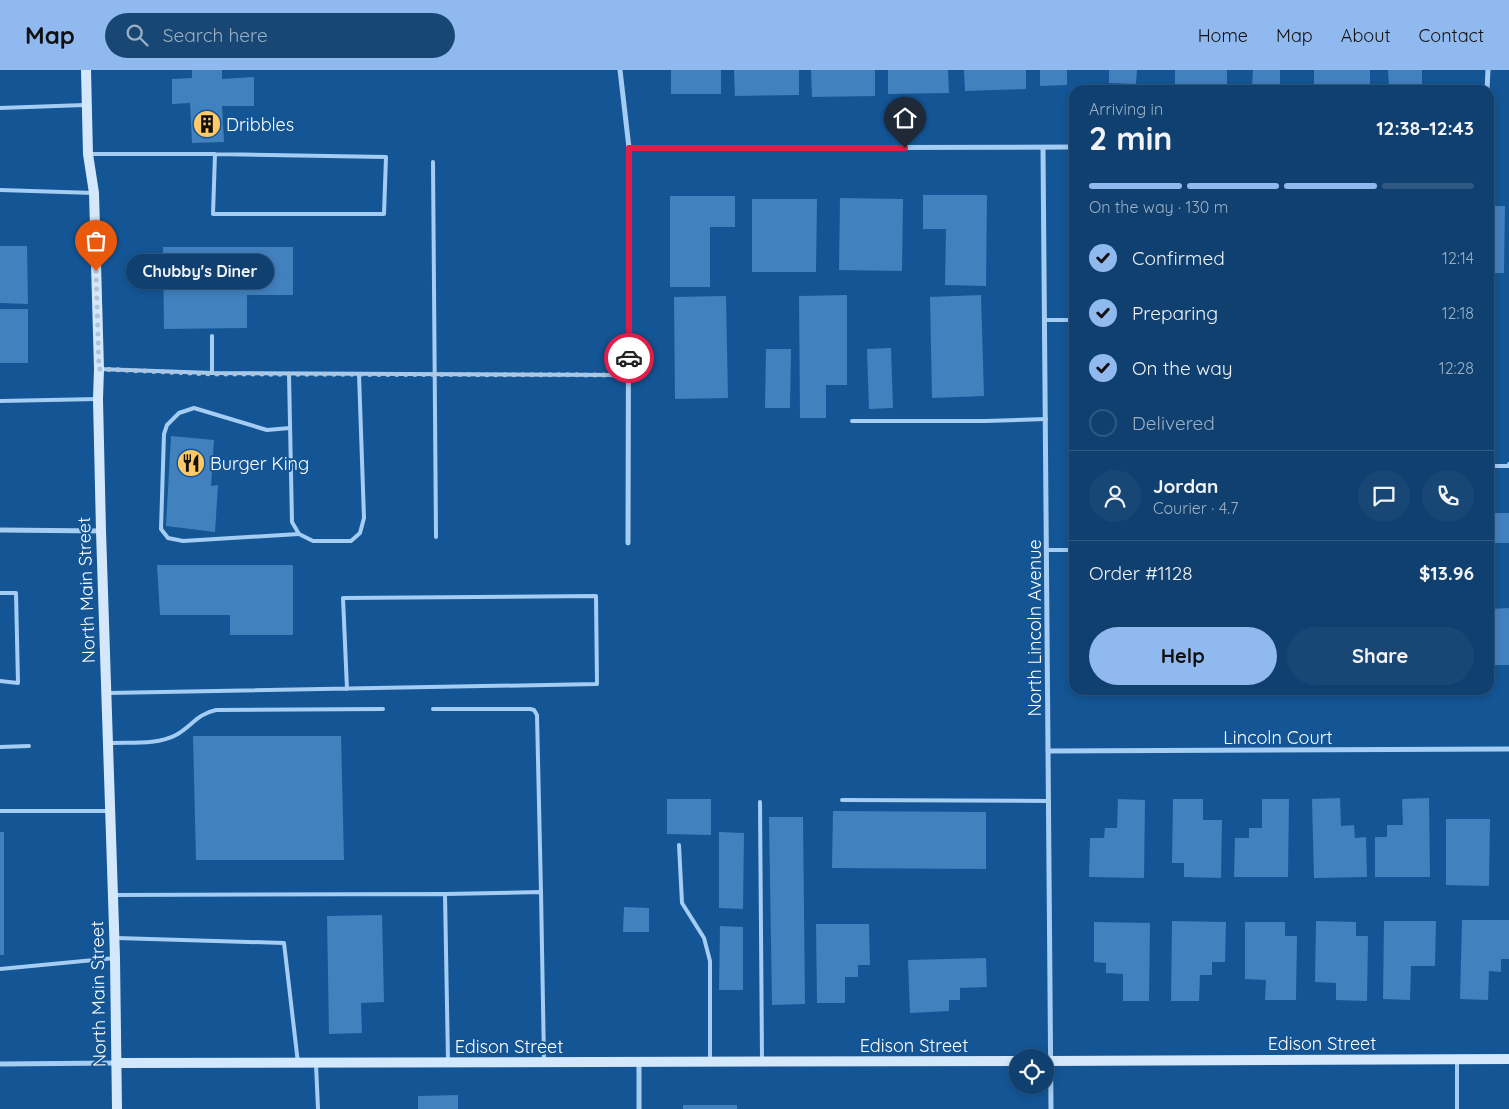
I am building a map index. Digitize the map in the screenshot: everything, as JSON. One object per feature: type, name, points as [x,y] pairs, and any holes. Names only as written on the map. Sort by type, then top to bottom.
[{"type":"street","name":"North Main Street","points":[[86,70],[88,154],[94,193],[101,531],[115,958],[117,1109]]},
{"type":"street","points":[[620,70],[629,148],[628,543]]},
{"type":"street","points":[[1487,85],[1488,70]]},
{"type":"street","points":[[629,148],[1069,147]]},
{"type":"street","name":"North Lincoln Avenue","points":[[1042,148],[1049,801],[1047,1049]]},
{"type":"street","points":[[0,530],[101,531]]},
{"type":"street","name":"Lincoln Court","points":[[1048,751],[1509,749]]},
{"type":"street","name":"Edison Street","points":[[1054,1061],[1509,1058]]},
{"type":"street","name":"Edison Street","points":[[0,1064],[1009,1061]]},
{"type":"street","points":[[639,1062],[639,1109]]},
{"type":"street","name":"North Lincoln Avenue","points":[[1050,1094],[1051,1109]]},
{"type":"lane","points":[[0,108],[87,105]]},
{"type":"lane","points":[[88,154],[215,154],[386,158],[384,214],[213,214],[215,154]]},
{"type":"lane","points":[[433,162],[436,537]]},
{"type":"lane","points":[[0,190],[94,193]]},
{"type":"lane","points":[[1044,320],[1069,320]]},
{"type":"lane","points":[[212,336],[212,374]]},
{"type":"lane","points":[[99,369],[212,374],[629,375]]},
{"type":"lane","points":[[289,374],[292,522],[299,534]]},
{"type":"lane","points":[[290,428],[267,430],[194,408],[178,413],[167,425],[164,434],[161,529],[168,538],[183,541],[299,534],[313,541],[351,541],[360,533],[364,518],[359,374]]},
{"type":"lane","points":[[0,401],[98,399]]},
{"type":"lane","points":[[852,421],[1046,419]]},
{"type":"lane","points":[[1494,466],[1509,466],[1509,464]]},
{"type":"lane","points":[[1047,550],[1069,550]]},
{"type":"lane","points":[[0,593],[16,593],[18,683],[0,681]]},
{"type":"lane","points":[[106,693],[347,689],[597,684],[596,596],[343,598],[347,689]]},
{"type":"lane","points":[[107,743],[165,739],[176,735],[198,716],[216,710],[383,709]]},
{"type":"lane","points":[[433,709],[530,709],[534,710],[537,715],[544,1062]]},
{"type":"lane","points":[[0,747],[29,746]]},
{"type":"lane","points":[[842,800],[1049,801]]},
{"type":"lane","points":[[760,802],[762,1062]]},
{"type":"lane","points":[[0,811],[110,811]]},
{"type":"lane","points":[[680,845],[682,903],[704,938],[710,960],[710,1062]]},
{"type":"lane","points":[[112,895],[540,892]]},
{"type":"lane","points":[[445,894],[448,1063]]},
{"type":"lane","points":[[114,938],[284,944],[298,1063]]},
{"type":"lane","points":[[0,968],[115,958]]},
{"type":"lane","points":[[1457,1058],[1457,1109]]},
{"type":"lane","points":[[316,1063],[318,1109]]},
{"type":"building","name":"Dribbles","points":[[192,70],[222,70],[222,79],[254,77],[254,106],[222,106],[224,142],[192,143],[190,103],[172,104],[172,79],[192,78]]},
{"type":"building","points":[[671,70],[721,70],[721,94],[671,94]]},
{"type":"building","points":[[734,70],[799,70],[799,95],[735,96]]},
{"type":"building","points":[[811,70],[875,70],[875,96],[812,97]]},
{"type":"building","points":[[888,70],[948,70],[949,93],[888,94]]},
{"type":"building","points":[[964,70],[1026,70],[1026,89],[965,91]]},
{"type":"building","points":[[1040,70],[1067,70],[1067,85],[1040,86]]},
{"type":"building","points":[[1109,70],[1137,70],[1136,84],[1109,83]]},
{"type":"building","points":[[1175,70],[1227,70],[1227,85],[1175,85]]},
{"type":"building","points":[[1253,70],[1280,70],[1280,85],[1252,85]]},
{"type":"building","points":[[1314,70],[1370,70],[1370,85],[1314,85]]},
{"type":"building","points":[[1388,70],[1422,70],[1422,85],[1389,85]]},
{"type":"building","points":[[923,195],[987,195],[986,286],[945,285],[946,229],[923,229]]},
{"type":"building","points":[[670,196],[735,196],[735,227],[710,227],[710,287],[670,287]]},
{"type":"building","points":[[840,198],[903,199],[902,271],[839,270]]},
{"type":"building","points":[[752,199],[817,199],[816,272],[752,272]]},
{"type":"building","points":[[1494,206],[1505,206],[1504,273],[1494,273]]},
{"type":"building","points":[[0,246],[27,246],[28,304],[0,303]]},
{"type":"building","points":[[163,247],[293,247],[293,295],[247,295],[247,328],[164,329]]},
{"type":"building","points":[[847,295],[847,385],[826,385],[826,418],[800,418],[799,296]]},
{"type":"building","points":[[981,295],[984,396],[932,398],[930,297]]},
{"type":"building","points":[[726,296],[728,398],[675,399],[674,297]]},
{"type":"building","points":[[0,309],[28,309],[28,363],[0,363]]},
{"type":"building","points":[[891,348],[893,408],[869,409],[867,349]]},
{"type":"building","points":[[766,349],[791,349],[790,408],[765,408]]},
{"type":"building","name":"Burger King","points":[[171,436],[214,440],[211,486],[218,485],[215,532],[166,526]]},
{"type":"building","points":[[1494,513],[1509,513],[1509,543],[1494,543]]},
{"type":"building","points":[[157,565],[293,565],[293,635],[230,635],[230,615],[160,615]]},
{"type":"building","points":[[1509,608],[1509,665],[1494,665],[1494,609]]},
{"type":"building","points":[[1120,695],[1147,695],[1147,696]]},
{"type":"building","points":[[193,736],[341,736],[344,860],[196,860]]},
{"type":"building","points":[[1340,798],[1341,826],[1354,825],[1355,838],[1366,837],[1367,877],[1314,878],[1312,799]]},
{"type":"building","points":[[1429,798],[1430,877],[1375,877],[1375,837],[1387,837],[1387,825],[1403,825],[1402,799]]},
{"type":"building","points":[[667,799],[711,799],[711,835],[667,834]]},
{"type":"building","points":[[1118,799],[1145,800],[1144,878],[1089,877],[1090,838],[1104,838],[1105,828],[1117,828]]},
{"type":"building","points":[[1173,799],[1203,799],[1203,820],[1222,820],[1221,878],[1184,877],[1184,863],[1172,863]]},
{"type":"building","points":[[1262,799],[1289,799],[1288,877],[1234,877],[1235,838],[1249,838],[1249,828],[1262,828]]},
{"type":"building","points":[[833,811],[986,812],[986,869],[832,868]]},
{"type":"building","points":[[769,817],[803,817],[805,1004],[772,1005]]},
{"type":"building","points":[[1446,819],[1490,819],[1489,886],[1446,885]]},
{"type":"building","points":[[0,832],[4,832],[4,955],[0,955]]},
{"type":"building","points":[[719,832],[744,833],[743,909],[719,908]]},
{"type":"building","points":[[624,907],[649,908],[649,932],[623,932]]},
{"type":"building","points":[[382,915],[384,1002],[361,1003],[362,1033],[329,1034],[327,916]]},
{"type":"building","points":[[1462,920],[1509,920],[1509,959],[1501,959],[1501,972],[1489,971],[1488,1000],[1460,999]]},
{"type":"building","points":[[1172,921],[1226,922],[1225,962],[1212,962],[1212,975],[1200,975],[1199,1001],[1171,1001]]},
{"type":"building","points":[[1316,921],[1356,922],[1356,936],[1368,936],[1367,1001],[1336,1000],[1336,983],[1315,982]]},
{"type":"building","points":[[1384,921],[1436,921],[1435,966],[1411,966],[1410,1000],[1383,999]]},
{"type":"building","points":[[1094,922],[1150,923],[1149,1001],[1123,1001],[1123,974],[1106,973],[1106,963],[1094,962]]},
{"type":"building","points":[[1245,922],[1285,922],[1285,936],[1297,936],[1296,1000],[1265,1000],[1266,980],[1245,979]]},
{"type":"building","points":[[816,924],[869,924],[870,965],[858,965],[858,977],[845,977],[845,1003],[817,1003]]},
{"type":"building","points":[[720,926],[743,927],[743,990],[719,990]]},
{"type":"building","points":[[986,958],[987,987],[960,988],[960,1000],[949,1000],[949,1011],[910,1013],[908,960]]},
{"type":"building","points":[[458,1095],[458,1109],[418,1109],[418,1096]]},
{"type":"building","points":[[683,1105],[737,1105],[737,1109],[683,1109]]},
{"type":"way so far","points":[[96,271],[99,369],[212,374],[629,375],[629,358]]},
{"type":"place","name":"Dribbles","points":[[207,124]]},
{"type":"place","name":"Chubby's Diner","points":[[96,271]]},
{"type":"place","name":"Burger King","points":[[191,463]]},
{"type":"route","points":[[629,358],[629,148],[905,148]]}]
